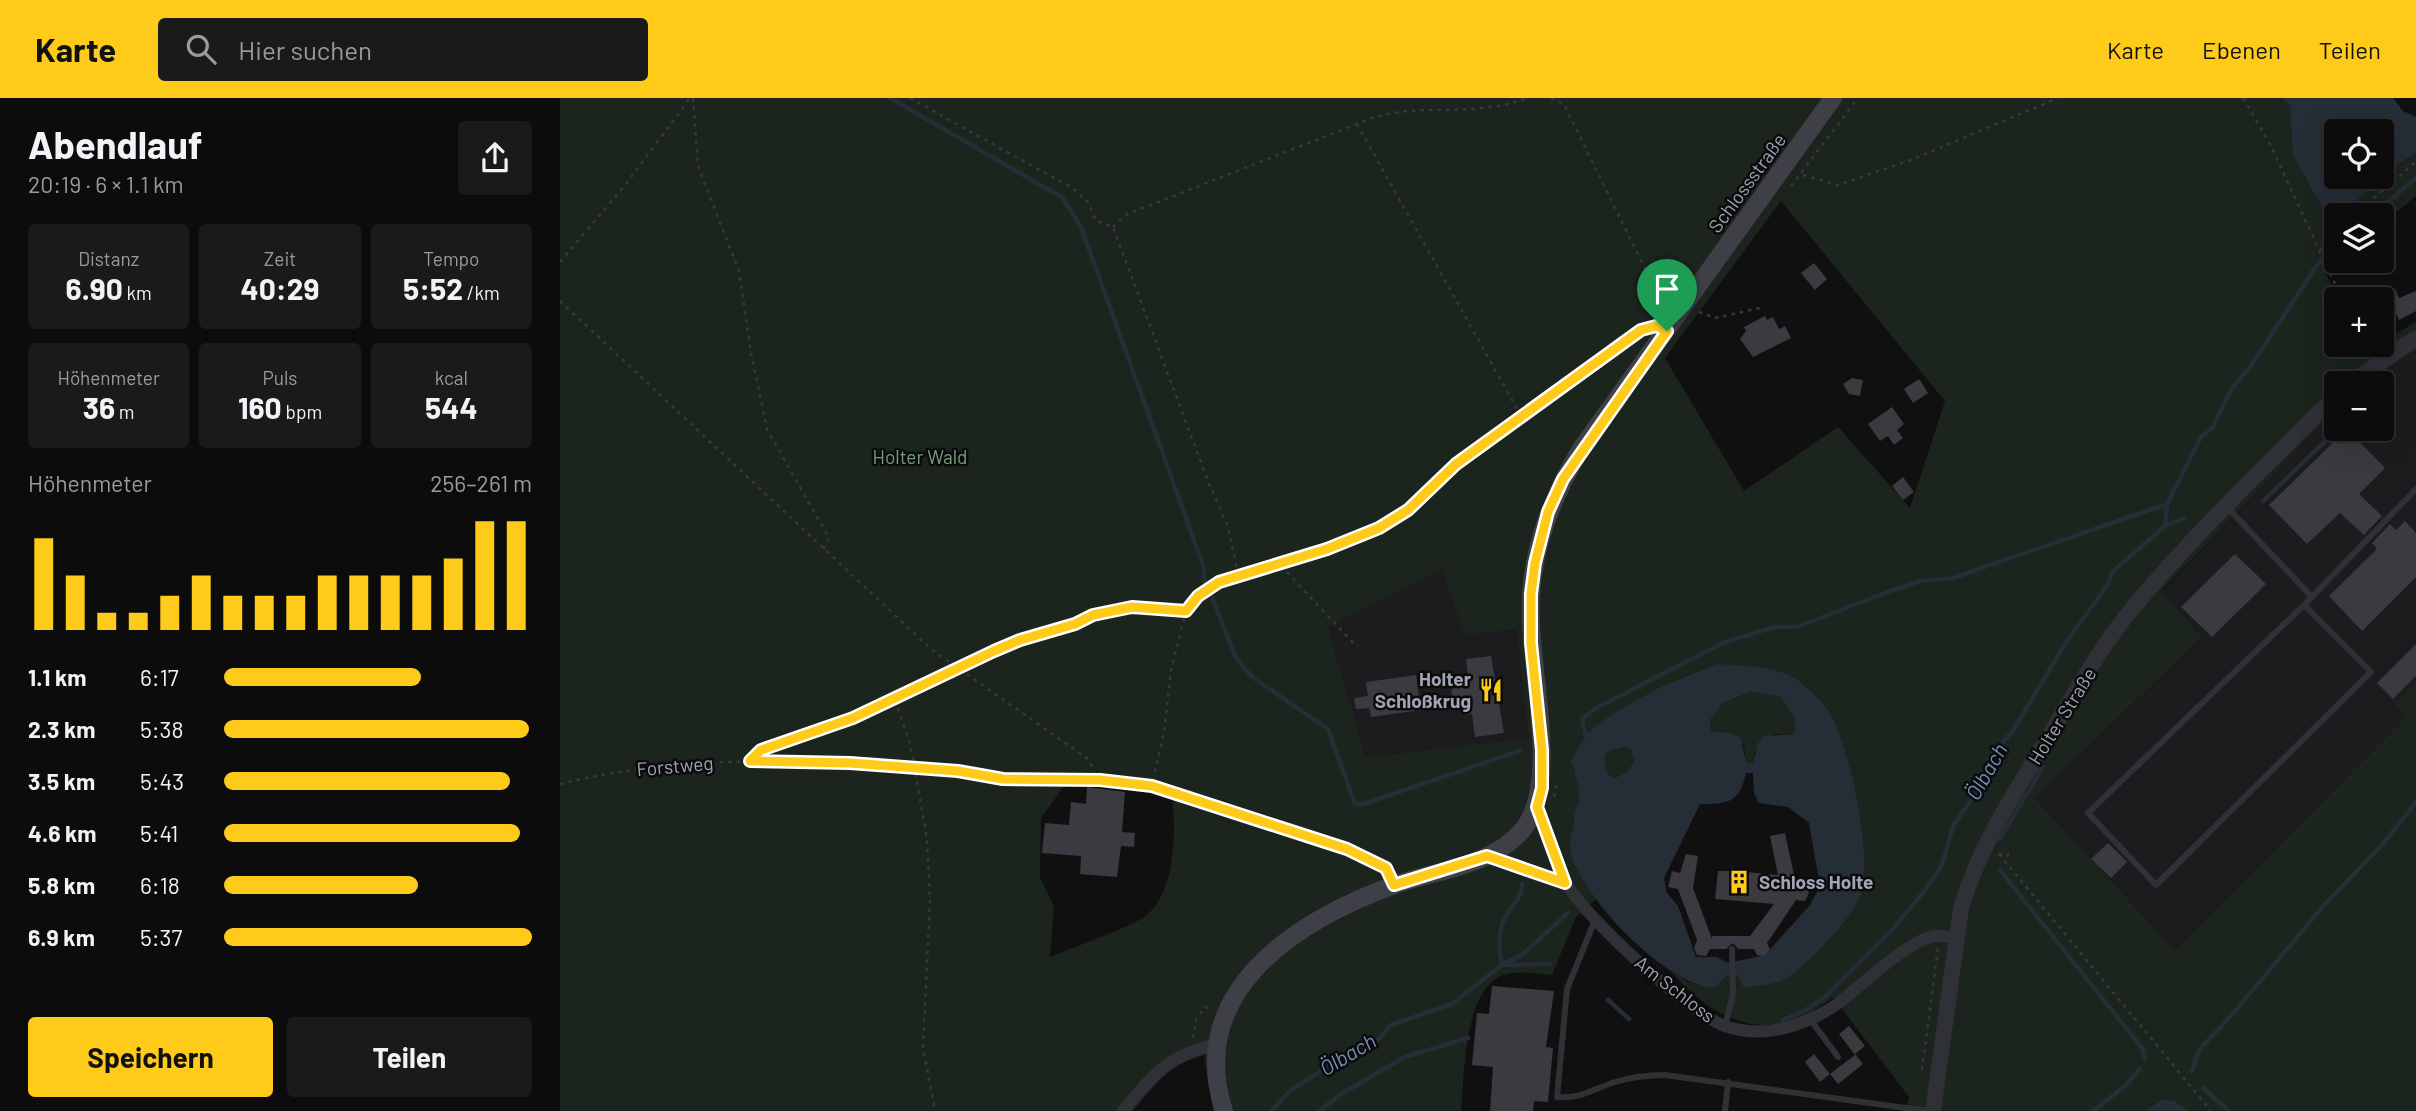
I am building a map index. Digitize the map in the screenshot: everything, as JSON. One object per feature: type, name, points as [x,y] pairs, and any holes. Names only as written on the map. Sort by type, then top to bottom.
[{"type":"main road","name":"Schlossstraße","points":[[1224,1111],[1215,1066],[1215,1045],[1223,1015],[1233,995],[1264,960],[1340,908],[1394,885],[1487,856],[1509,844],[1537,807],[1542,788],[1542,750],[1531,643],[1531,594],[1548,512],[1580,450],[1833,98]]},
{"type":"street","points":[[2368,371],[2416,338]]},
{"type":"street","name":"Holter Straße","points":[[1930,1111],[1948,937],[1984,844],[2092,666],[2130,611],[2226,506],[2324,407]]},
{"type":"street","points":[[1100,780],[1152,786],[1347,849],[1386,868],[1394,885]]},
{"type":"street","name":"Am Schloss","points":[[1537,807],[1565,883],[1595,920],[1643,967],[1700,1011],[1725,1026],[1767,1031],[1789,1029],[1839,1002],[1882,965],[1933,936],[1948,937]]},
{"type":"street","points":[[1487,856],[1565,883]]},
{"type":"street","points":[[1123,1111],[1165,1063],[1193,1049],[1215,1045]]},
{"type":"lane","points":[[2304,605],[2371,672],[2156,885],[2088,813],[2304,605],[2416,489]]},
{"type":"lane","points":[[2226,506],[2312,597]]},
{"type":"lane","points":[[1595,920],[1567,989],[1557,1097],[1577,1099],[1612,1083],[1640,1076],[1665,1075],[1930,1111]]},
{"type":"lane","points":[[1725,1026],[1730,1015],[1732,949]]},
{"type":"lane","points":[[1810,1019],[1838,1057]]},
{"type":"lane","points":[[1725,1111],[1728,1082]]},
{"type":"path","points":[[560,262],[626,184],[691,98]]},
{"type":"path","points":[[691,98],[698,166],[739,271],[751,352],[767,429],[829,538],[823,550]]},
{"type":"path","points":[[910,98],[1072,188],[1088,202],[1096,221],[1113,227]]},
{"type":"path","points":[[1460,103],[1493,107],[1527,98]]},
{"type":"path","points":[[1152,786],[1164,733],[1171,670],[1186,611],[1198,596],[1238,574],[1281,566],[1379,528],[1408,510],[1456,464],[1521,416],[1641,330],[1656,326],[1653,308],[1657,299],[1646,271],[1564,104],[1551,98]]},
{"type":"path","points":[[1789,188],[1858,98]]},
{"type":"path","points":[[1783,169],[1838,185],[1911,160],[2058,98]]},
{"type":"path","points":[[2243,98],[2270,144],[2337,287]]},
{"type":"path","points":[[1113,227],[1125,215],[1357,124],[1372,111]]},
{"type":"path","points":[[1357,124],[1521,416]]},
{"type":"path","points":[[2368,203],[2416,162]]},
{"type":"path","points":[[1113,227],[1208,481],[1228,527],[1238,574]]},
{"type":"path","points":[[2320,250],[2324,246]]},
{"type":"path","points":[[560,301],[823,550],[878,596],[931,649],[1088,759],[1100,780]]},
{"type":"path","points":[[1704,315],[1732,316],[1764,307]]},
{"type":"path","points":[[1281,566],[1357,647]]},
{"type":"path","points":[[750,761],[761,750],[895,700],[1020,640],[1075,624],[1113,609],[1164,607],[1186,611]]},
{"type":"path","points":[[895,700],[910,743],[928,838],[930,900],[923,1046],[935,1111]]},
{"type":"path","name":"Forstweg","points":[[560,784],[604,773],[701,762],[750,761],[914,768],[1003,779],[1100,780]]},
{"type":"path","points":[[1984,844],[2007,862],[2211,1111]]},
{"type":"path","points":[[1920,1082],[1948,937]]},
{"type":"shaded area","points":[[2282,98],[2393,98],[2403,111],[2416,117],[2416,153],[2394,167],[2394,119],[2324,119],[2324,189],[2368,189],[2354,203],[2324,203],[2324,211],[2293,156],[2290,106]]},
{"type":"shaded area","points":[[2416,350],[2416,681],[2394,704],[2405,718],[2175,950],[2035,798],[2202,637],[2161,592],[2324,422],[2324,441],[2394,441],[2394,371],[2385,371]]},
{"type":"shaded area","points":[[1442,570],[1516,629],[1530,738],[1366,757],[1326,626]]},
{"type":"shaded area","points":[[1716,664],[1770,669],[1803,684],[1829,711],[1837,728],[1858,806],[1864,862],[1863,885],[1858,902],[1836,932],[1793,974],[1781,981],[1744,988],[1737,975],[1728,975],[1715,988],[1696,984],[1674,973],[1652,957],[1610,916],[1592,894],[1571,854],[1574,812],[1579,793],[1571,760],[1590,730],[1658,688]],"holes":[[[1750,692],[1781,697],[1795,719],[1794,734],[1764,736],[1758,743],[1753,763],[1746,763],[1741,738],[1732,733],[1711,731],[1710,720],[1723,703]],[[1624,747],[1631,750],[1634,761],[1627,772],[1615,778],[1607,773],[1604,760],[1607,752]],[[1746,773],[1753,773],[1754,793],[1759,803],[1788,807],[1809,823],[1820,886],[1810,905],[1765,955],[1728,963],[1717,957],[1696,957],[1678,906],[1667,893],[1664,878],[1700,804],[1731,800],[1743,783]]]},
{"type":"shaded area","points":[[2162,1099],[2175,1101],[2188,1111],[2145,1111]]},
{"type":"green space","name":"Holter Wald","points":[[560,98],[2282,98],[2290,106],[2293,156],[2324,211],[2324,273],[2332,287],[2324,287],[2324,357],[2394,357],[2394,335],[2416,322],[2416,350],[2385,371],[2324,371],[2324,422],[2161,591],[2202,637],[2035,798],[2175,950],[2405,718],[2394,704],[2416,681],[2416,1111],[2188,1111],[2175,1101],[2162,1099],[2145,1111],[1906,1111],[1909,1097],[1833,997],[1799,1019],[1768,1025],[1736,1020],[1707,1005],[1670,970],[1688,982],[1715,988],[1728,975],[1737,974],[1859,901],[1828,710],[1716,664],[1658,688],[1590,730],[1573,769],[1579,797],[1574,812],[1572,835],[1578,870],[1596,899],[1576,917],[1552,975],[1503,975],[1490,984],[1480,998],[1469,1035],[1461,1111],[1213,1111],[1204,1055],[1172,1070],[1133,1111],[560,1111]],"holes":[[[1781,201],[1945,401],[1910,508],[1838,427],[1744,491],[1665,358]],[[1442,570],[1465,635],[1516,629],[1529,738],[1366,757],[1327,626]],[[1101,784],[1172,796],[1174,841],[1169,874],[1157,903],[1141,919],[1050,957],[1054,907],[1040,877],[1041,818],[1065,785]]]},
{"type":"green space","points":[[2416,153],[2416,196],[2394,214],[2394,203],[2353,203],[2366,189],[2394,189],[2394,168]]},
{"type":"green space","points":[[1750,692],[1781,697],[1795,719],[1794,734],[1774,734],[1754,754],[1754,763],[1746,764],[1744,746],[1732,733],[1711,731],[1710,720],[1723,703]]},
{"type":"green space","points":[[1624,747],[1631,750],[1634,761],[1627,772],[1615,778],[1607,773],[1604,760],[1607,752]]},
{"type":"building","points":[[1814,263],[1827,279],[1815,290],[1801,273]]},
{"type":"building","points":[[2394,289],[2399,298],[2416,291],[2416,311],[2399,320],[2397,315],[2394,316]]},
{"type":"building","points":[[1765,316],[1767,320],[1773,317],[1779,329],[1785,326],[1791,338],[1753,357],[1740,339],[1746,331],[1744,327]]},
{"type":"building","points":[[1852,378],[1863,380],[1860,396],[1849,394],[1843,384]]},
{"type":"building","points":[[1919,379],[1928,393],[1913,403],[1904,389]]},
{"type":"building","points":[[1892,407],[1904,424],[1897,430],[1903,438],[1894,445],[1888,436],[1880,441],[1868,424]]},
{"type":"building","points":[[2335,441],[2359,441],[2385,468],[2359,494],[2382,516],[2364,535],[2340,513],[2307,544],[2269,505]]},
{"type":"building","points":[[1903,477],[1914,492],[1903,500],[1892,486]]},
{"type":"building","points":[[2405,521],[2416,533],[2416,577],[2362,631],[2329,596],[2377,549],[2372,543],[2390,524],[2396,530]]},
{"type":"building","points":[[2235,554],[2266,584],[2212,637],[2181,607]]},
{"type":"building","points":[[2416,644],[2416,676],[2393,699],[2377,683]]},
{"type":"building","points":[[1491,656],[1504,733],[1475,737],[1472,714],[1465,715],[1463,701],[1453,703],[1451,689],[1469,686],[1466,659]]},
{"type":"building","points":[[1416,675],[1421,710],[1371,717],[1369,708],[1356,709],[1354,698],[1368,696],[1366,682]]},
{"type":"building","points":[[1087,787],[1125,792],[1122,832],[1135,833],[1134,847],[1121,846],[1117,877],[1080,874],[1081,856],[1042,853],[1045,823],[1069,825],[1071,802],[1086,804]]},
{"type":"building","points":[[1785,833],[1796,884],[1806,884],[1809,893],[1805,901],[1796,900],[1767,943],[1770,949],[1765,956],[1757,955],[1754,949],[1738,949],[1733,943],[1726,949],[1710,949],[1706,956],[1697,955],[1694,948],[1697,940],[1678,889],[1668,887],[1672,871],[1680,873],[1686,854],[1698,856],[1693,888],[1712,939],[1712,936],[1750,936],[1774,904],[1715,899],[1718,871],[1729,871],[1733,867],[1736,871],[1778,875],[1770,836]]},
{"type":"building","points":[[2108,843],[2127,862],[2111,878],[2091,859]]},
{"type":"building","points":[[1492,986],[1554,991],[1546,1047],[1553,1048],[1548,1102],[1534,1101],[1533,1111],[1490,1111],[1493,1067],[1472,1065],[1477,1013],[1489,1014]]},
{"type":"building","points":[[1849,1026],[1865,1046],[1855,1054],[1863,1064],[1838,1084],[1830,1074],[1855,1055],[1839,1034]]},
{"type":"building","points":[[1814,1054],[1830,1074],[1820,1082],[1805,1062]]},
{"type":"waterway","points":[[890,98],[1063,198],[1081,227],[1203,565],[1205,582]]},
{"type":"waterway","name":"Ölbach","points":[[2387,203],[2416,178]]},
{"type":"waterway","name":"Ölbach","points":[[1587,741],[1582,719],[1598,707],[1723,643],[1774,627],[1797,627],[1890,591],[1921,581],[1953,578],[2167,504],[2201,437],[2213,427],[2231,389],[2250,367],[2324,258]]},
{"type":"waterway","points":[[2263,501],[2326,441]]},
{"type":"waterway","name":"Ölbach","points":[[1783,1020],[1804,1011],[1826,996],[1894,928],[1925,890],[1942,865],[1953,826],[1977,791],[1989,759],[2014,729],[2067,641],[2108,584],[2113,571],[2165,526],[2167,504]]},
{"type":"waterway","points":[[2165,526],[2184,518]]},
{"type":"waterway","points":[[1212,597],[1236,658],[1252,677],[1328,729],[1354,802],[1360,805],[1520,751]]},
{"type":"waterway","points":[[2000,839],[2043,767]]},
{"type":"waterway","points":[[2192,1071],[2199,1050],[2325,904],[2382,845],[2416,802]]},
{"type":"waterway","points":[[2000,870],[2143,1049],[2145,1059]]},
{"type":"waterway","name":"Ölbach","points":[[1271,1111],[1290,1091],[1336,1061],[1373,1045],[1391,1025],[1452,1004],[1502,965],[1500,932],[1507,914],[1519,897],[1522,884]]},
{"type":"waterway","name":"Ölbach","points":[[1502,965],[1523,954],[1568,913]]},
{"type":"waterway","name":"Ölbach","points":[[1503,965],[1550,964]]},
{"type":"waterway","name":"Ölbach","points":[[1608,1000],[1629,1019]]},
{"type":"waterway","name":"Ölbach","points":[[1319,1111],[1341,1094],[1405,1057],[1468,1038]]},
{"type":"waterway","points":[[2093,1111],[2126,1085],[2140,1069]]},
{"type":"waterway","points":[[2203,1088],[2229,1111]]},
{"type":"place","name":"Holter Schloßkrug","points":[[1491,690]]},
{"type":"place","name":"Schloss Holte","points":[[1739,882]]},
{"type":"route","points":[[1656,326],[1667,331],[1580,450],[1563,479],[1548,512],[1535,563],[1531,594],[1531,643],[1542,750],[1542,788],[1537,807],[1545,822],[1565,883],[1501,864],[1487,856],[1394,885],[1390,873],[1381,864],[1347,849],[1152,786],[1100,780],[1003,779],[958,771],[850,763],[750,761],[761,750],[853,718],[1020,640],[1075,624],[1113,609],[1164,607],[1186,611],[1198,596],[1219,582],[1238,574],[1281,566],[1379,528],[1408,510],[1456,464],[1641,330],[1656,326]]}]
